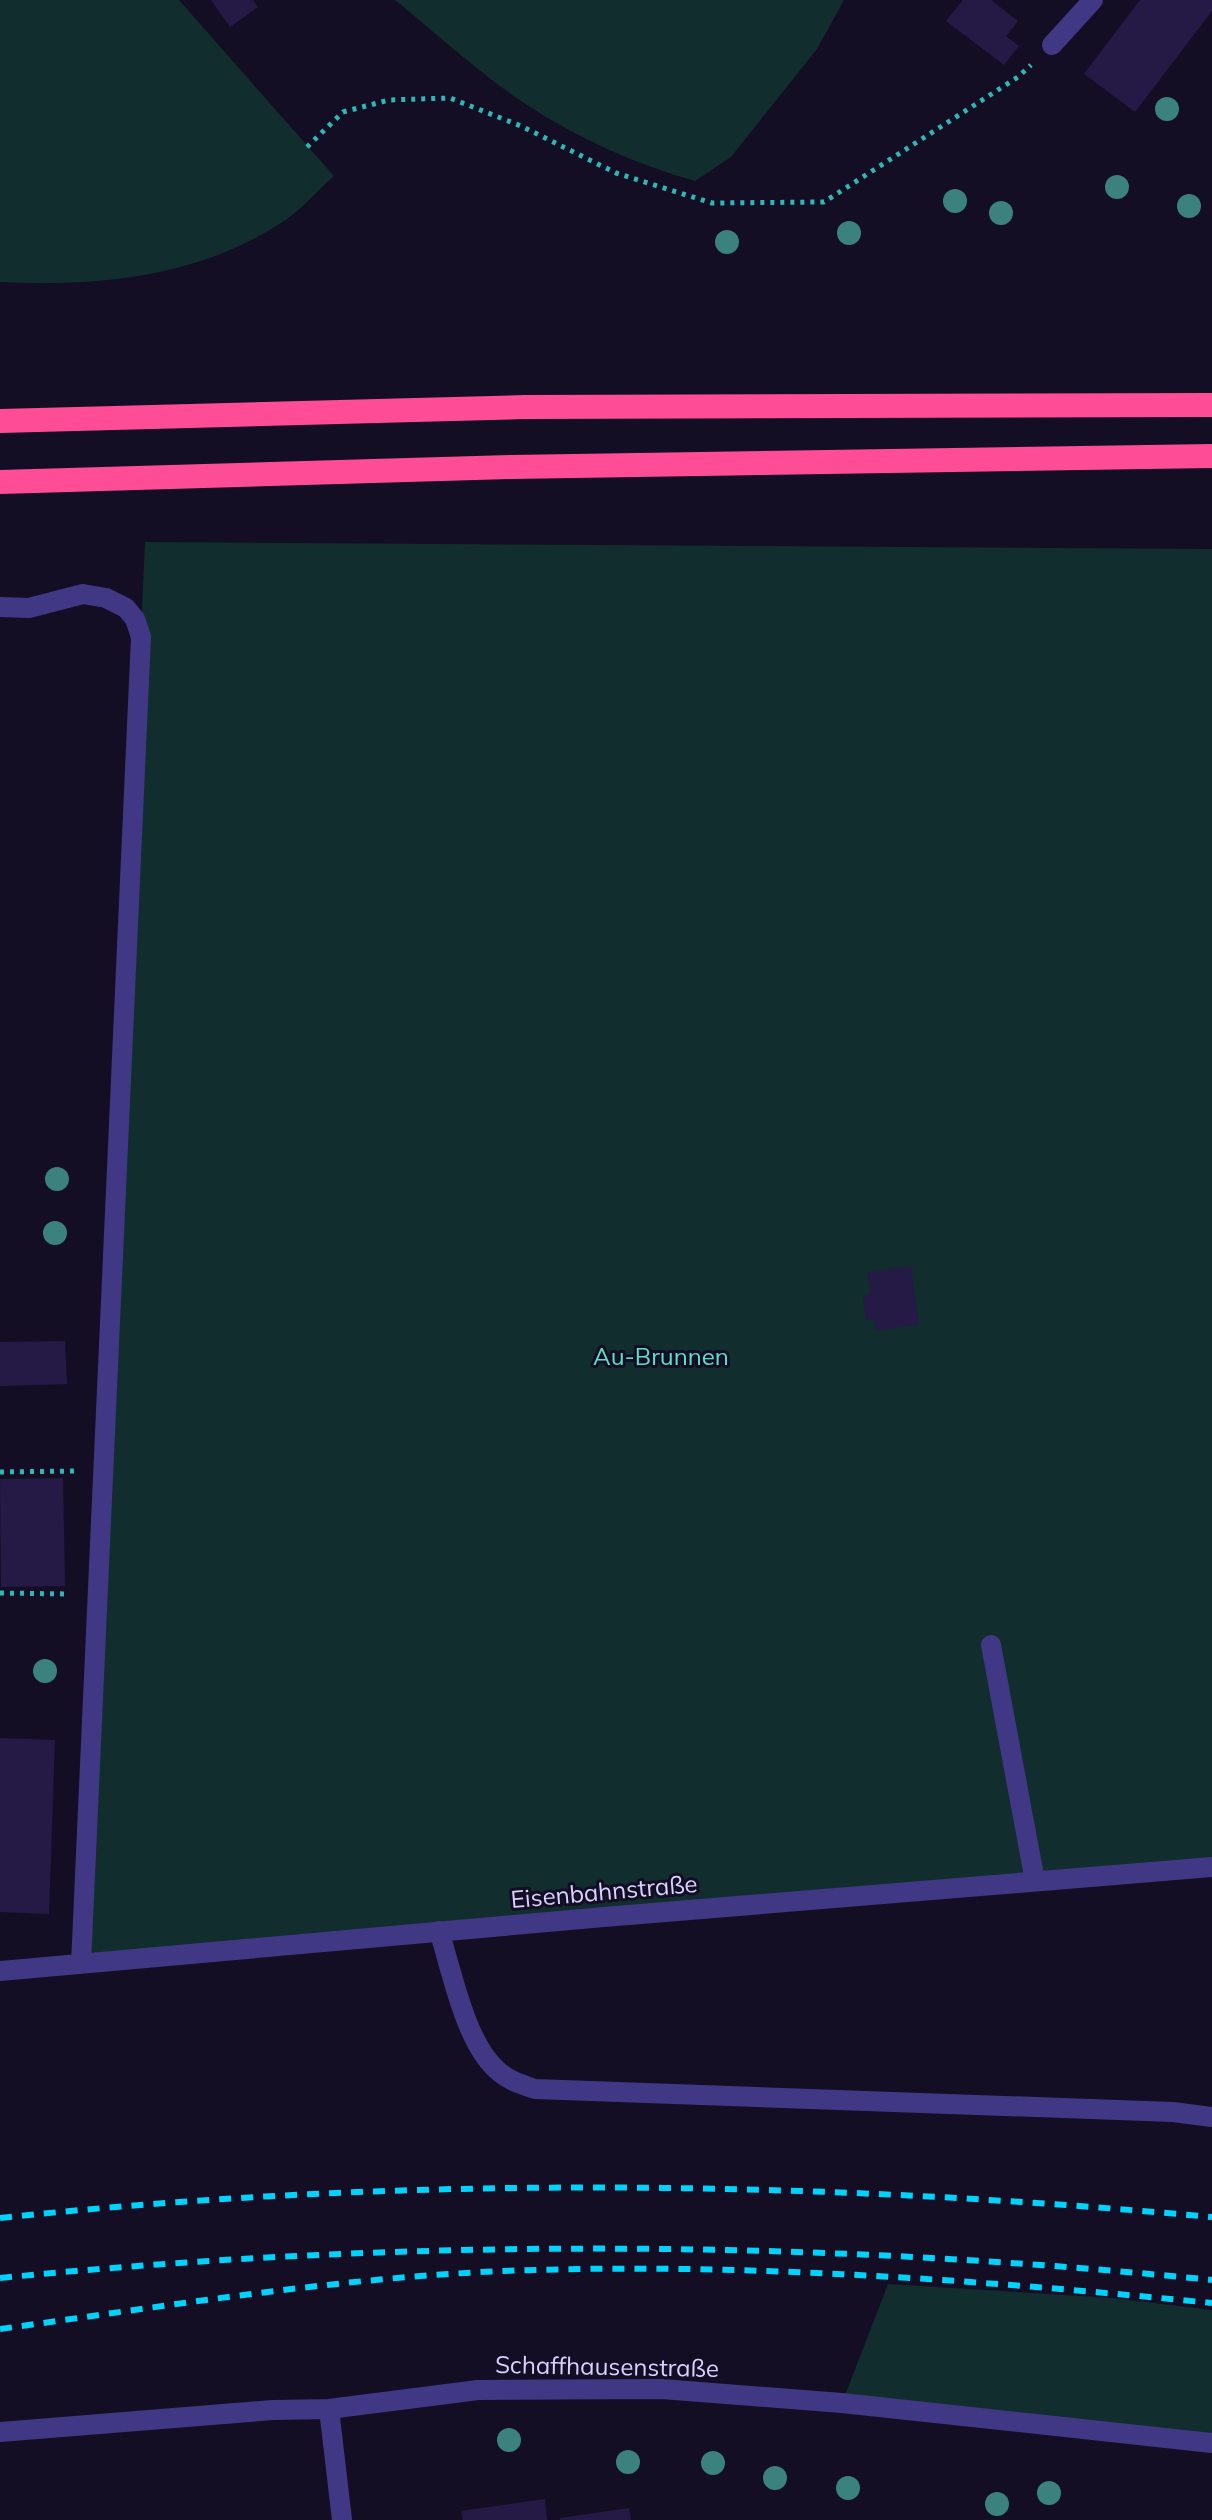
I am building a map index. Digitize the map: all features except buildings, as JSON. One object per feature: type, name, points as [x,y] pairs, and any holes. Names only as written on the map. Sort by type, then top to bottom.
[{"type":"highway","points":[[0,421],[525,407],[1212,405]]},
{"type":"highway","points":[[0,482],[510,467],[1212,456]]},
{"type":"street","points":[[1052,45],[1093,0]]},
{"type":"street","points":[[0,607],[29,608],[83,594],[106,598],[126,608],[135,619],[141,637],[81,1964]]},
{"type":"street","points":[[991,1645],[1035,1881]]},
{"type":"street","name":"Eisenbahnstraße","points":[[0,1971],[1212,1867]]},
{"type":"street","points":[[439,1931],[468,2021],[483,2055],[511,2081],[535,2089],[1173,2112],[1212,2117]]},
{"type":"street","name":"Schaffhausenstraße","points":[[0,2432],[273,2410],[329,2409],[478,2390],[662,2389],[842,2403],[1212,2443]]},
{"type":"street","points":[[329,2409],[342,2520]]},
{"type":"path","points":[[307,147],[343,112],[389,100],[450,98],[521,126],[616,173],[712,203],[824,202],[1018,77],[1052,45]]},
{"type":"path","points":[[0,1472],[104,1470]]},
{"type":"path","points":[[0,1593],[99,1594]]},
{"type":"green space","points":[[0,0],[179,0],[334,176],[284,221],[218,255],[183,266],[111,280],[0,282]]},
{"type":"green space","points":[[395,0],[844,0],[817,49],[731,157],[695,181],[606,149],[544,116],[491,79]]},
{"type":"green space","name":"Au-Brunnen","points":[[145,542],[1212,549],[1212,1867],[81,1964]]},
{"type":"green space","points":[[888,2284],[1113,2298],[1212,2310],[1212,2443],[842,2403]]},
{"type":"railway","points":[[0,2218],[303,2194],[606,2188],[909,2196],[1212,2217]]},
{"type":"railway","points":[[0,2278],[303,2256],[454,2250],[606,2249],[909,2257],[1212,2280]]},
{"type":"railway","points":[[0,2329],[377,2280],[504,2271],[593,2269],[859,2275],[1212,2303]]}]
